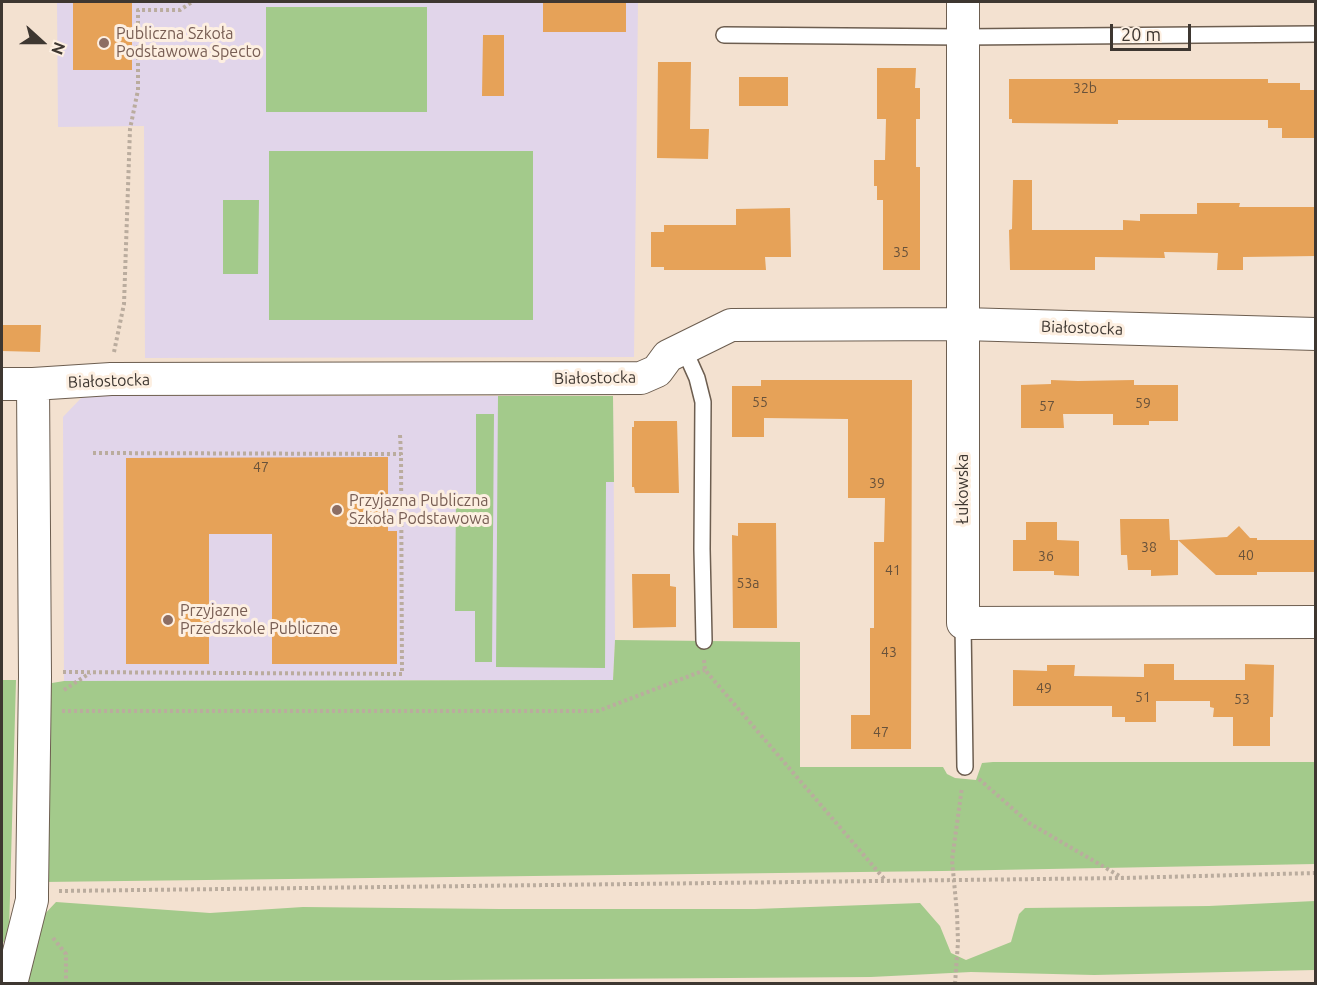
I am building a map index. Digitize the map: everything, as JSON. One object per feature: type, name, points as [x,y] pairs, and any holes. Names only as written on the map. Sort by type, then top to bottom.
[{"type":"street","name":"Łukowska","points":[[963,2],[963,623]]},
{"type":"street","name":"Białostocka","points":[[2,384],[111,379],[641,378],[657,371],[668,356],[731,325],[963,324],[1316,334]]},
{"type":"street","points":[[11,984],[32,900],[33,384]]},
{"type":"street","points":[[963,623],[1316,622]]},
{"type":"lane","points":[[724,35],[963,37],[1316,34]]},
{"type":"lane","points":[[684,349],[697,378],[703,402],[704,641]]},
{"type":"lane","points":[[963,623],[965,767]]},
{"type":"path","points":[[111,379],[115,343],[124,304],[130,129],[138,90],[138,10],[180,10],[192,2]]},
{"type":"path","points":[[90,672],[402,674],[400,435]]},
{"type":"path","points":[[91,453],[401,454]]},
{"type":"path","points":[[704,641],[705,670],[886,881]]},
{"type":"path","points":[[34,711],[598,711],[705,670]]},
{"type":"path","points":[[965,767],[1029,824],[1123,879]]},
{"type":"path","points":[[955,984],[958,942],[952,860],[965,767]]},
{"type":"path","points":[[55,891],[1123,879],[1316,873]]},
{"type":"shaded area","points":[[57,2],[638,2],[634,357],[145,358],[144,126],[58,127]]},
{"type":"shaded area","points":[[83,396],[613,396],[615,640],[613,680],[64,681],[63,417]]},
{"type":"green space","points":[[266,7],[427,7],[427,112],[266,112]]},
{"type":"green space","points":[[269,151],[533,151],[533,320],[269,320]]},
{"type":"green space","points":[[223,200],[259,200],[258,274],[223,274]]},
{"type":"green space","points":[[498,396],[613,396],[614,482],[606,482],[605,668],[496,667]]},
{"type":"green space","points":[[476,414],[494,414],[492,662],[475,662],[475,611],[455,611],[456,497],[476,496]]},
{"type":"green space","points":[[615,640],[800,642],[800,767],[943,767],[947,774],[955,778],[976,780],[982,763],[993,762],[1315,762],[1315,864],[43,882],[46,684],[64,681],[613,680]]},
{"type":"green space","points":[[2,680],[16,680],[9,931],[2,945]]},
{"type":"green space","points":[[1315,901],[1315,970],[1094,975],[971,972],[871,977],[26,983],[42,917],[56,902],[210,913],[303,907],[755,909],[920,903],[940,926],[951,953],[966,960],[1011,942],[1019,914],[1025,908],[1209,906]]},
{"type":"building","points":[[73,2],[132,2],[132,70],[73,70]]},
{"type":"building","points":[[543,2],[626,2],[626,32],[543,32]]},
{"type":"building","points":[[483,35],[504,35],[504,96],[482,96]]},
{"type":"building","points":[[658,62],[691,62],[690,129],[709,129],[708,159],[657,158]]},
{"type":"building","points":[[877,68],[916,68],[915,88],[920,88],[920,119],[916,119],[916,167],[920,167],[920,270],[883,270],[883,200],[877,200],[877,186],[874,186],[874,160],[885,160],[886,119],[877,119]]},
{"type":"building","points":[[739,77],[788,77],[788,106],[739,106]]},
{"type":"building","points":[[1009,79],[1268,79],[1268,83],[1300,83],[1300,90],[1316,90],[1316,138],[1282,138],[1282,128],[1268,128],[1268,120],[1118,120],[1118,124],[1012,123],[1012,119],[1009,119]]},
{"type":"building","points":[[1013,180],[1032,180],[1032,230],[1123,230],[1123,220],[1140,221],[1140,214],[1197,214],[1197,203],[1240,203],[1239,207],[1316,207],[1316,256],[1243,257],[1243,270],[1217,270],[1218,253],[1164,252],[1165,258],[1095,257],[1095,270],[1010,270],[1009,230],[1012,229]]},
{"type":"building","points":[[790,208],[791,257],[765,257],[766,270],[664,270],[664,267],[651,267],[651,232],[664,232],[664,225],[736,225],[736,209]]},
{"type":"building","points":[[2,325],[41,325],[40,352],[2,351]]},
{"type":"building","points":[[761,380],[912,380],[911,749],[851,749],[851,715],[870,715],[870,628],[874,628],[874,542],[884,542],[885,498],[848,498],[848,419],[764,418],[764,437],[732,437],[732,386],[761,386]]},
{"type":"building","points":[[1051,380],[1134,380],[1134,385],[1178,385],[1178,421],[1149,421],[1149,425],[1113,425],[1113,414],[1063,414],[1064,428],[1021,428],[1021,385],[1051,384]]},
{"type":"building","points":[[634,421],[677,421],[679,493],[635,493],[632,487],[632,427],[634,427]]},
{"type":"building","points":[[388,457],[388,531],[397,531],[397,664],[272,664],[272,534],[209,534],[209,664],[126,664],[126,458]]},
{"type":"building","points":[[1120,519],[1169,519],[1170,540],[1178,540],[1178,575],[1151,576],[1151,570],[1128,570],[1127,555],[1121,555]]},
{"type":"building","points":[[1026,522],[1057,522],[1057,540],[1079,541],[1079,576],[1054,575],[1054,571],[1013,571],[1013,540],[1026,540]]},
{"type":"building","points":[[738,523],[776,523],[777,628],[733,628],[732,535],[738,536]]},
{"type":"building","points":[[1239,526],[1250,538],[1257,538],[1257,540],[1316,540],[1316,572],[1216,575],[1178,540],[1227,537]]},
{"type":"building","points":[[632,574],[670,574],[670,586],[676,587],[676,627],[633,628]]},
{"type":"building","points":[[1144,664],[1174,664],[1174,680],[1245,680],[1245,664],[1274,665],[1270,746],[1233,746],[1233,717],[1213,717],[1214,708],[1210,707],[1210,701],[1156,701],[1156,722],[1125,722],[1125,717],[1112,717],[1112,706],[1013,706],[1013,670],[1047,671],[1047,665],[1075,665],[1074,676],[1144,677]]},
{"type":"place","name":"Publiczna Szkoła Podstawowa Specto","points":[[104,43]]},
{"type":"place","name":"Przyjazna Publiczna Szkoła Podstawowa","points":[[337,510]]},
{"type":"place","name":"Przyjazne Przedszkole Publiczne","points":[[168,620]]}]
